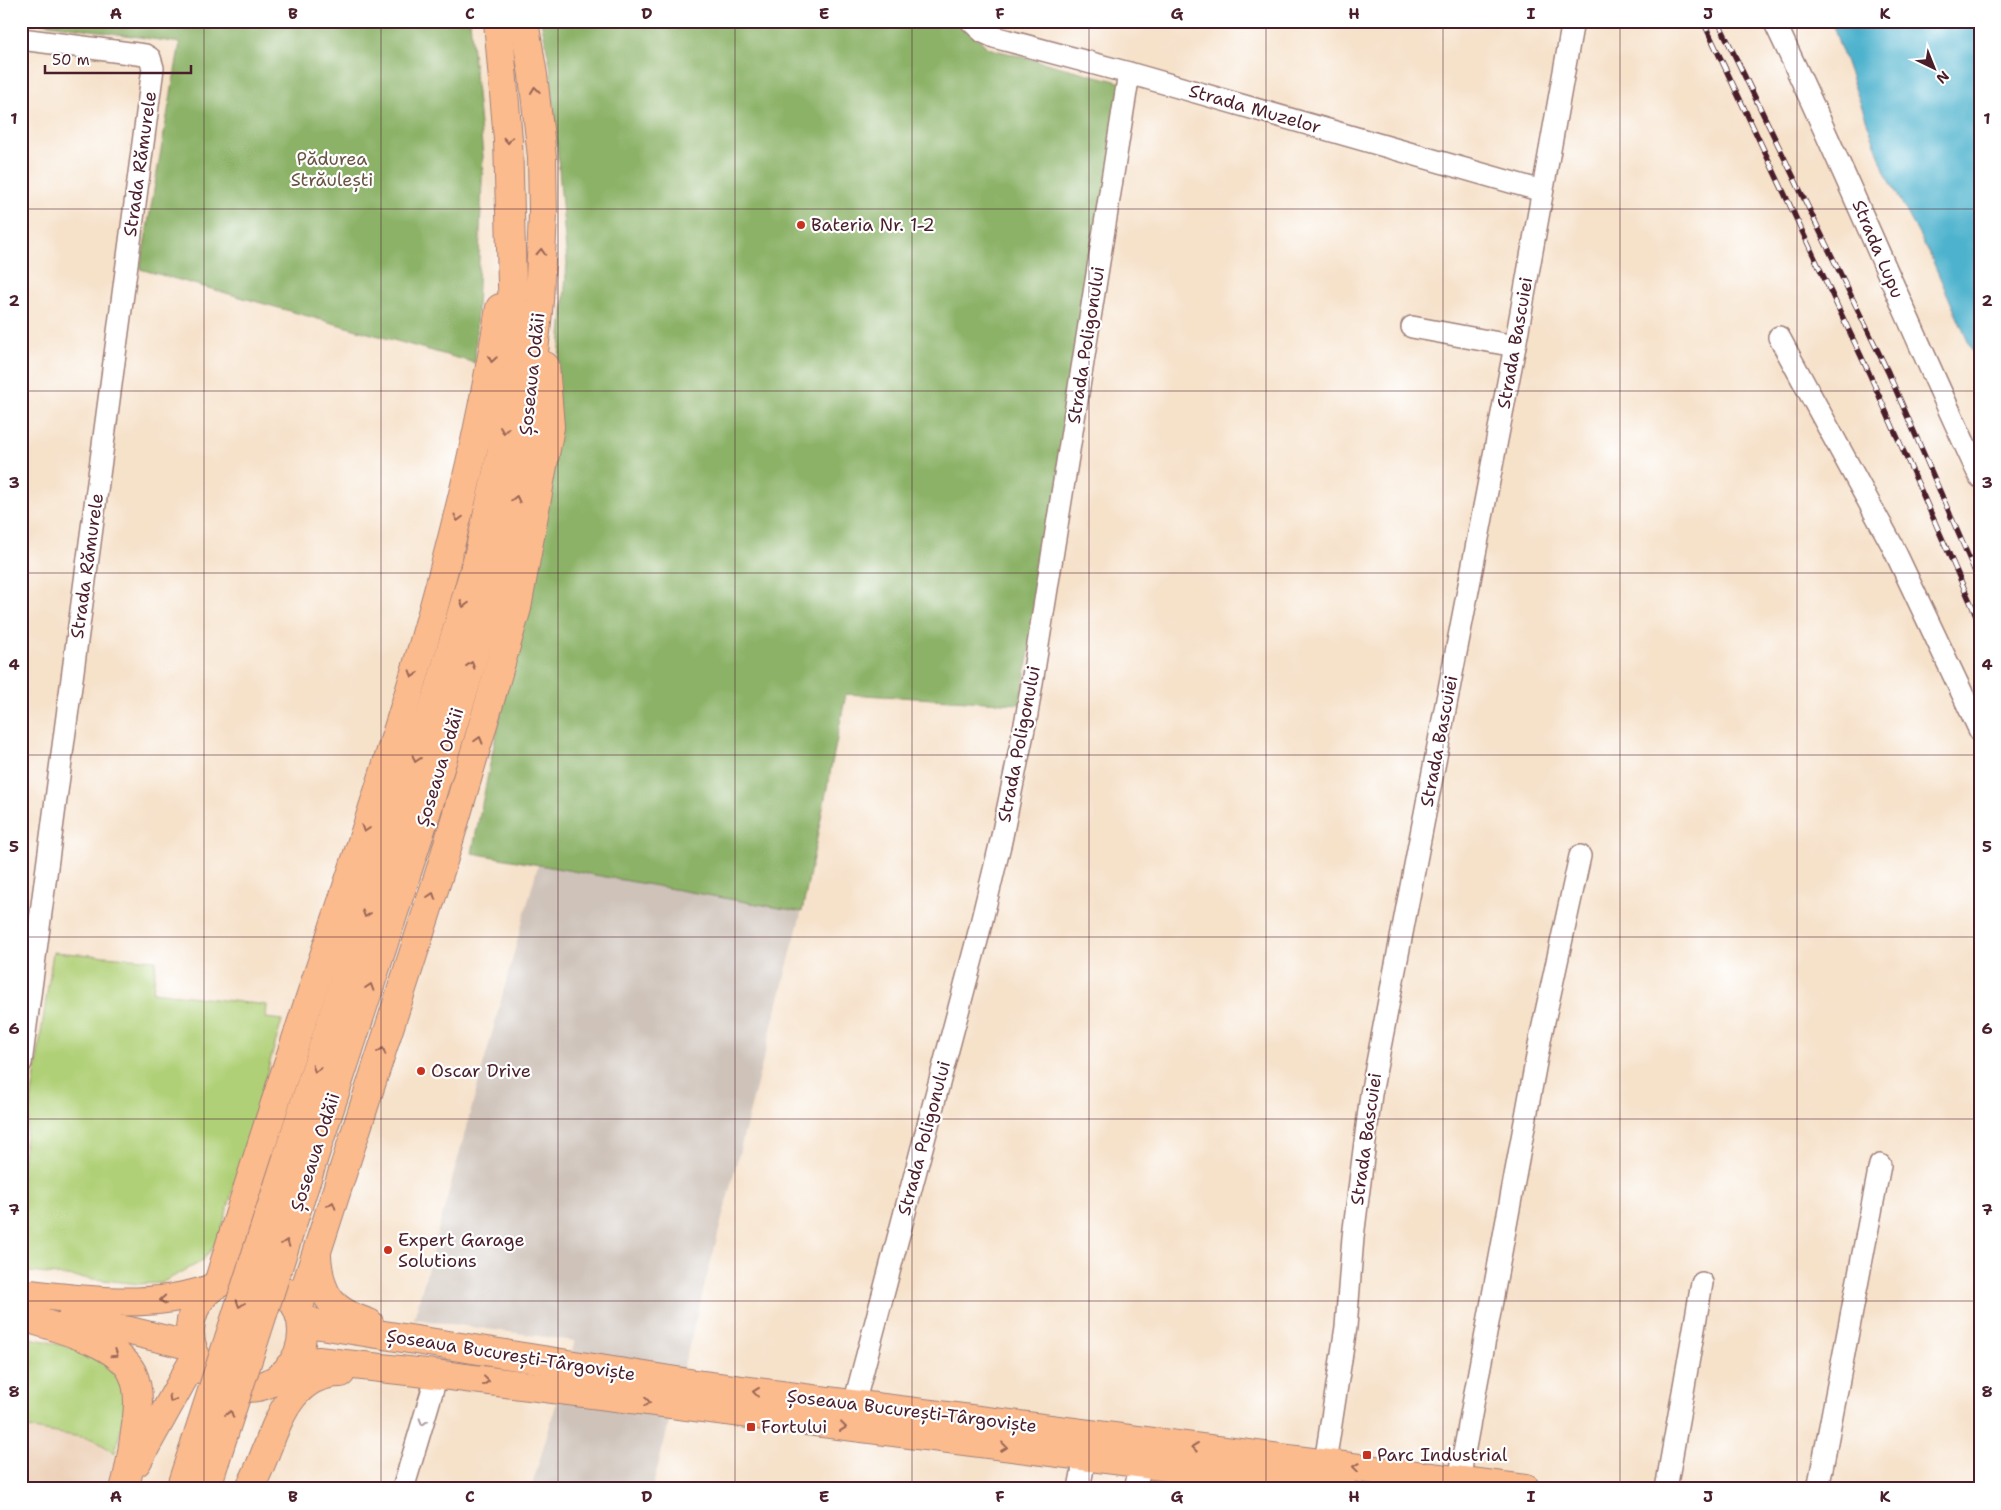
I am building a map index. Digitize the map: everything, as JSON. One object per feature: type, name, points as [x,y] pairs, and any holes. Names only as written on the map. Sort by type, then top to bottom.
[{"type":"main road","name":"Șoseaua Odăii","points":[[180,1489],[203,1457],[299,1162],[486,527],[501,454],[514,356],[508,140],[498,21]]},
{"type":"main road","name":"Șoseaua Odăii","points":[[299,1162],[426,814],[497,581],[522,476],[539,301],[543,214],[542,157],[533,75],[524,21]]},
{"type":"main road","points":[[21,1292],[89,1300],[170,1300],[214,1286],[233,1277],[249,1276],[264,1279],[279,1286],[290,1297],[299,1314],[302,1339],[296,1359],[285,1372],[269,1383],[255,1387],[234,1386],[214,1378],[194,1351],[190,1330],[193,1315],[200,1301],[214,1286],[376,793],[438,591],[461,506],[488,385],[510,242]]},
{"type":"main road","points":[[299,1314],[317,1252],[441,868],[518,608],[550,427],[539,301]]},
{"type":"main road","points":[[317,1252],[318,1271],[325,1296],[337,1310],[416,1341]]},
{"type":"main road","name":"Șoseaua București-Târgoviște","points":[[299,1314],[320,1325],[656,1378],[1526,1489]]},
{"type":"main road","points":[[21,1316],[130,1331],[194,1351]]},
{"type":"main road","points":[[21,1316],[98,1344],[122,1359],[132,1372],[138,1407],[125,1486]]},
{"type":"main road","points":[[125,1486],[194,1351]]},
{"type":"main road","name":"Șoseaua București-Târgoviște","points":[[285,1372],[318,1361],[1085,1457],[1138,1476],[1343,1489]]},
{"type":"main road","points":[[244,1489],[285,1372]]},
{"type":"main road","points":[[249,1489],[257,1475],[279,1417],[308,1381],[335,1374],[432,1374]]},
{"type":"main road","name":"Șoseaua Odăii","points":[[203,1457],[206,1489]]},
{"type":"street","name":"Strada Muzelor","points":[[971,21],[983,32],[994,37],[1129,73],[1542,191]]},
{"type":"street","name":"Strada Bascuiei","points":[[1325,1463],[1346,1327],[1353,1237],[1371,1094],[1515,346],[1573,21]]},
{"type":"street","name":"Strada Lupu","points":[[1774,21],[1831,140],[1931,373],[1980,477]]},
{"type":"street","name":"Strada Rămurele","points":[[21,39],[145,55],[150,58],[153,68],[21,1063]]},
{"type":"street","name":"Strada Poligonului","points":[[854,1404],[977,940],[1027,714],[1129,73]]},
{"type":"street","points":[[1412,327],[1515,346]]},
{"type":"street","points":[[1779,338],[1891,543],[1980,731]]},
{"type":"street","points":[[1459,1480],[1541,1035],[1580,856]]},
{"type":"street","points":[[1818,1489],[1880,1165]]},
{"type":"street","points":[[1666,1489],[1702,1283]]},
{"type":"street","points":[[403,1489],[432,1374]]},
{"type":"street","points":[[1079,1489],[1085,1457]]},
{"type":"shaded area","points":[[538,865],[802,910],[652,1489],[531,1489],[575,1341],[414,1319]]},
{"type":"shaded area","points":[[21,1428],[93,1439],[103,1444],[114,1457],[116,1467],[110,1489],[21,1489]]},
{"type":"green space","name":"Pădurea Străulești","points":[[29,21],[470,21],[483,156],[475,363],[140,269],[180,43]]},
{"type":"green space","points":[[541,21],[960,21],[988,48],[1127,84],[1020,704],[846,694],[802,912],[472,853],[515,642],[554,422],[567,263],[550,64]]},
{"type":"green space","points":[[53,952],[156,960],[153,992],[267,1005],[266,1018],[282,1020],[218,1241],[201,1262],[161,1283],[139,1284],[21,1271],[21,1171]]},
{"type":"green space","points":[[21,1336],[87,1353],[115,1370],[123,1383],[125,1399],[115,1453],[93,1439],[21,1427]]},
{"type":"water","points":[[1831,21],[1980,21],[1980,369],[1930,255],[1885,172]]},
{"type":"railway","points":[[1703,21],[1869,373],[1980,624]]},
{"type":"railway","points":[[1718,21],[1888,372],[1980,583]]},
{"type":"place","name":"Bateria Nr. 1-2","points":[[801,225]]},
{"type":"place","name":"Oscar Drive","points":[[421,1071]]},
{"type":"place","name":"Expert Garage Solutions","points":[[388,1250]]},
{"type":"place","name":"Fortului","points":[[751,1427]]},
{"type":"place","name":"Parc Industrial","points":[[1367,1455]]}]
